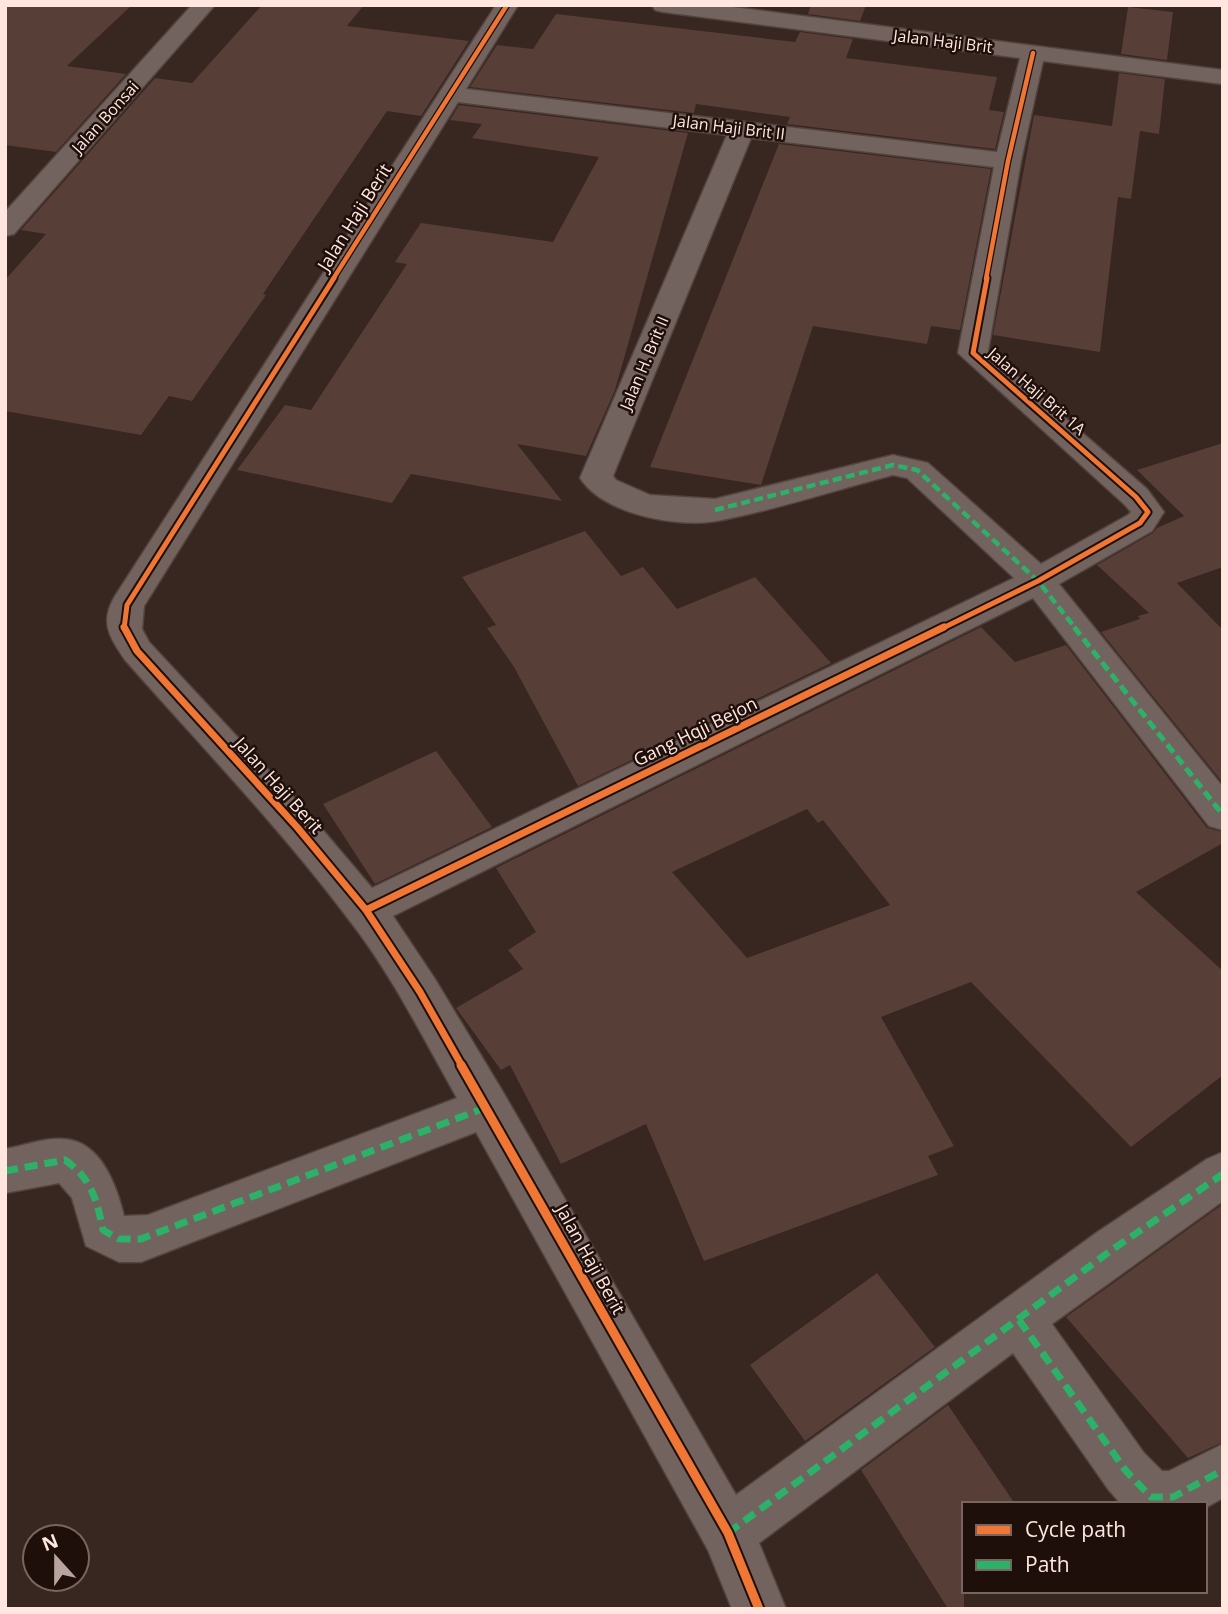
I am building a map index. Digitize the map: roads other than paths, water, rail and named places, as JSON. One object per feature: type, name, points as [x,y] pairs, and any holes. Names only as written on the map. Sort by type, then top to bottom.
[{"type":"street","name":"Jalan Bonsai","points":[[5,228],[204,5]]},
{"type":"street","name":"Jalan Haji Berit","points":[[507,5],[127,605],[124,630],[137,651],[297,827],[366,910],[420,992],[728,1534],[759,1609]]},
{"type":"street","name":"Jalan Haji Brit","points":[[663,5],[1223,77]]},
{"type":"street","name":"Jalan Haji Brit 1A","points":[[1033,53],[1008,161],[973,353],[1136,497],[1148,512],[1140,523],[1038,581]]},
{"type":"street","name":"Jalan Haji Brit II","points":[[451,94],[1008,161]]},
{"type":"street","name":"Jalan H. Brit II","points":[[742,129],[596,478],[601,486],[611,494],[650,505],[691,511],[715,510],[893,465],[905,466],[917,470],[1038,581]]},
{"type":"street","name":"Gang Hqji Bejon","points":[[366,910],[1038,581]]},
{"type":"street","points":[[1038,581],[1223,815]]},
{"type":"street","points":[[5,1171],[65,1160],[83,1171],[95,1192],[103,1230],[113,1238],[125,1242],[148,1238],[487,1107]]},
{"type":"street","points":[[728,1534],[1113,1250],[1223,1174]]},
{"type":"street","points":[[1019,1320],[1126,1471],[1151,1497],[1173,1497],[1223,1470]]}]
